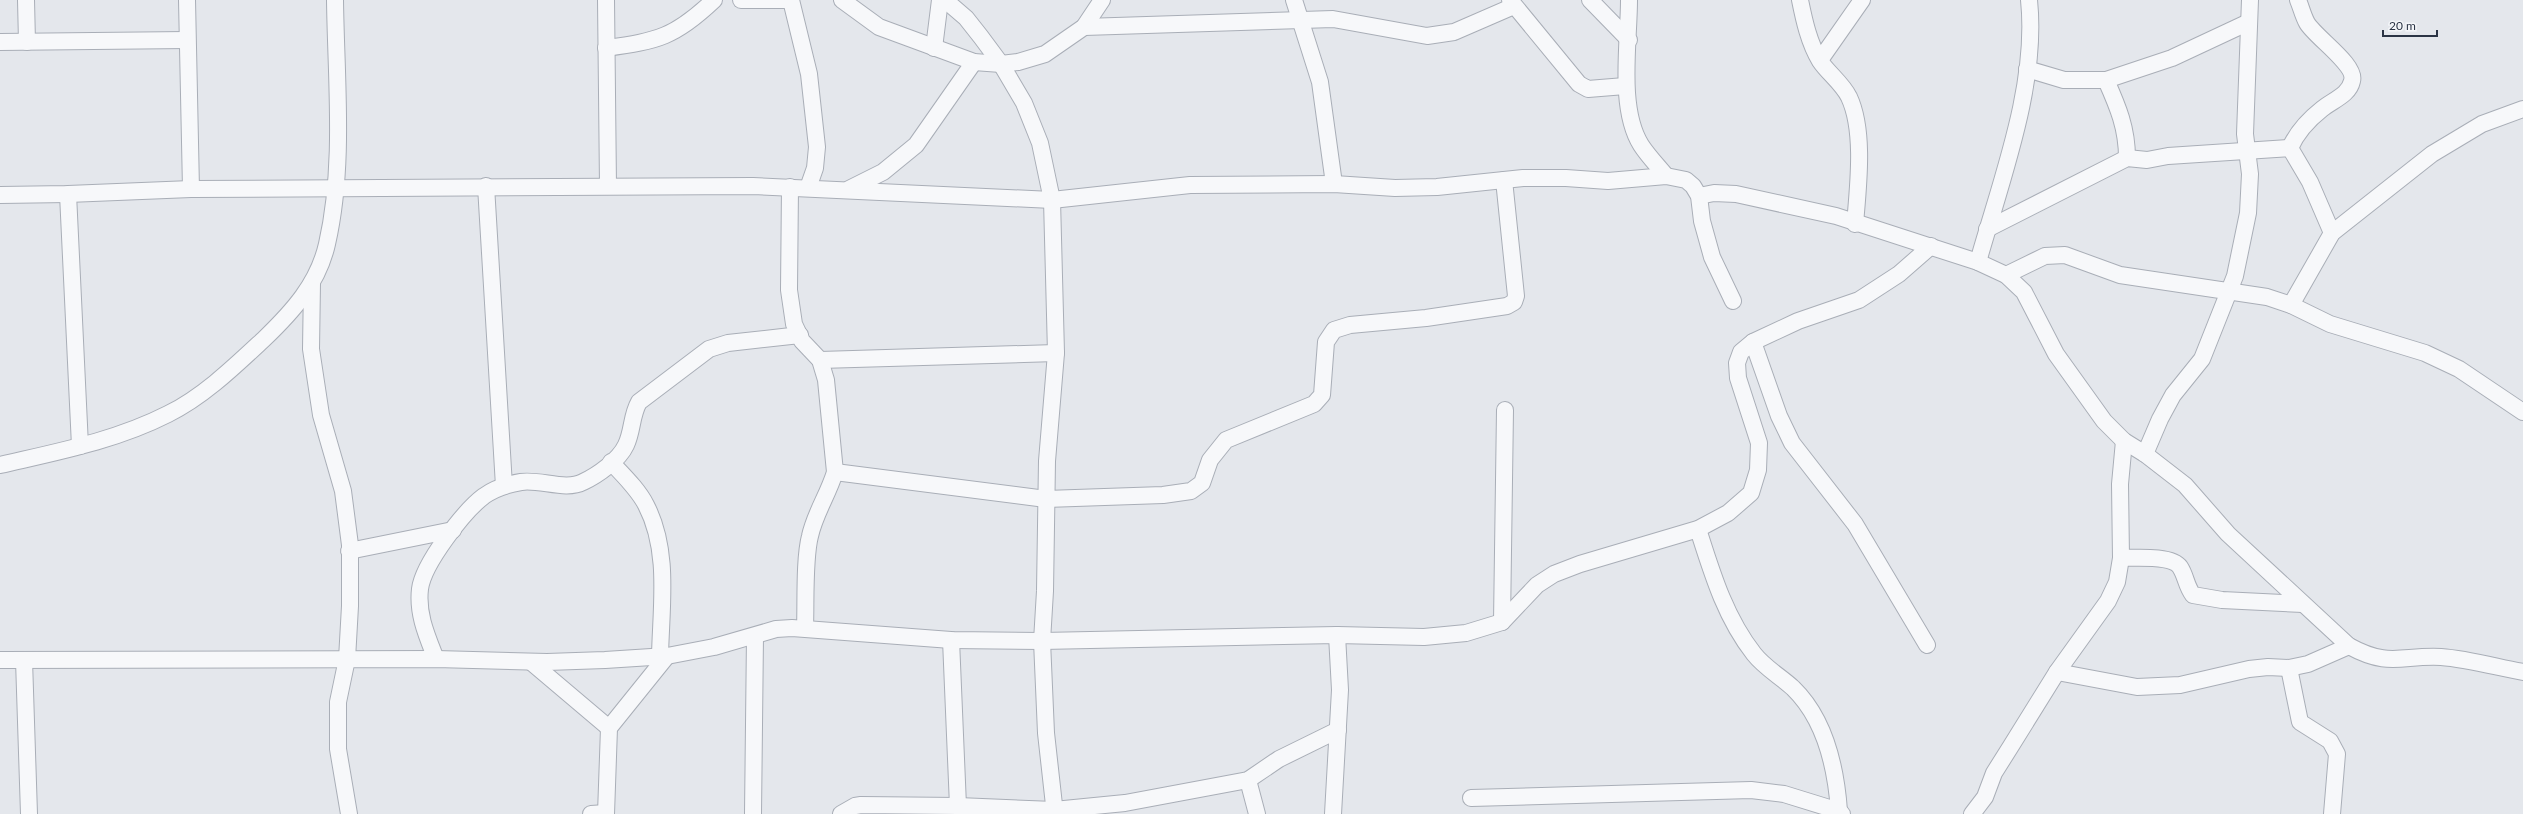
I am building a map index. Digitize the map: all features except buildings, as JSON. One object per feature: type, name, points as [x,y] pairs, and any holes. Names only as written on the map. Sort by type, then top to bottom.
[{"type":"street","points":[[26,0],[27,42]]},
{"type":"street","points":[[187,0],[191,188]]},
{"type":"street","points":[[0,465],[80,446],[126,431],[168,414],[198,396],[245,357],[294,311],[312,283],[327,246],[337,187],[335,0]]},
{"type":"street","points":[[606,0],[608,186]]},
{"type":"street","points":[[606,48],[643,43],[674,32],[694,19],[714,0]]},
{"type":"street","points":[[741,0],[787,0]]},
{"type":"street","points":[[791,0],[809,74],[817,147],[815,168],[808,188]]},
{"type":"street","points":[[842,0],[879,27],[974,62],[1001,64],[1018,62],[1045,54],[1084,27],[1102,0]]},
{"type":"street","points":[[934,48],[940,0]]},
{"type":"street","points":[[945,0],[966,18],[1001,64],[1024,103],[1040,143],[1052,200],[1056,353],[1047,461],[1045,591],[1042,641],[1046,733],[1055,812]]},
{"type":"street","points":[[1294,0],[1320,82],[1334,184]]},
{"type":"street","points":[[1590,0],[1629,40]]},
{"type":"street","points":[[1629,0],[1629,40],[1625,86],[1630,117],[1641,144],[1666,176]]},
{"type":"street","points":[[1800,0],[1805,24],[1820,60],[1848,96],[1854,118],[1860,157],[1856,224]]},
{"type":"street","points":[[1820,60],[1862,0]]},
{"type":"street","points":[[1978,262],[2019,115],[2027,69],[2031,20],[2029,0]]},
{"type":"street","points":[[2145,454],[2160,419],[2173,395],[2202,359],[2230,291],[2248,213],[2250,174],[2245,134],[2250,0]]},
{"type":"street","points":[[2290,148],[2296,133],[2323,108],[2350,88],[2353,78],[2349,65],[2321,41],[2306,22],[2298,0]]},
{"type":"street","points":[[1084,27],[1302,22],[1334,19],[1427,36],[1454,32],[1512,3],[1579,84],[1588,89],[1625,86]]},
{"type":"street","points":[[2027,69],[2064,80],[2106,80],[2172,58],[2249,22]]},
{"type":"street","points":[[0,42],[187,40]]},
{"type":"street","points":[[848,190],[883,172],[916,145],[974,62]]},
{"type":"street","points":[[2106,80],[2122,114],[2127,135],[2127,158]]},
{"type":"street","points":[[2291,305],[2332,232],[2432,154],[2482,124],[2523,110]]},
{"type":"street","points":[[1987,230],[2127,158],[2147,160],[2168,156],[2248,152],[2290,148]]},
{"type":"street","points":[[2290,148],[2310,182],[2332,232]]},
{"type":"street","points":[[0,195],[68,194],[191,188],[608,186],[790,187],[1052,200],[1190,185],[1334,184],[1395,188],[1437,187],[1504,180],[1566,178],[1620,181],[1666,176],[1686,180],[1693,186],[1699,196],[1702,221],[1712,257],[1733,301]]},
{"type":"street","points":[[834,472],[1046,499],[1163,495],[1191,491],[1202,483],[1210,460],[1226,440],[1314,404],[1322,395],[1326,342],[1334,330],[1350,325],[1426,318],[1479,311],[1507,306],[1514,302],[1516,296],[1504,180]]},
{"type":"street","points":[[486,186],[504,486]]},
{"type":"street","points":[[790,187],[789,290],[794,324],[800,336],[820,360],[826,380],[834,472],[831,485],[814,519],[809,538],[805,628]]},
{"type":"street","points":[[1699,196],[1714,193],[1736,194],[1802,208],[1856,224],[1884,230],[1978,262],[2006,275],[2024,292],[2056,354],[2104,421],[2124,441],[2145,454],[2185,485],[2228,534],[2349,646],[2366,655],[2385,660],[2443,657],[2523,672]]},
{"type":"street","points":[[68,194],[80,446]]},
{"type":"street","points":[[0,660],[436,659],[531,662],[663,656],[714,647],[755,636],[776,628],[805,628],[951,640],[1042,641],[1337,635],[1424,637],[1466,633],[1502,622],[1537,585],[1554,574],[1580,564],[1698,530],[1728,513],[1751,493],[1758,470],[1759,443],[1738,378],[1737,363],[1741,352],[1753,342],[1798,321],[1859,300],[1899,274],[1931,246]]},
{"type":"street","points":[[2006,275],[2045,256],[2065,255],[2120,275],[2267,297],[2291,305],[2330,324],[2425,352],[2459,369],[2523,412]]},
{"type":"street","points":[[312,283],[310,350],[321,415],[344,491],[350,551],[350,606],[347,659],[338,702],[338,749],[349,814]]},
{"type":"street","points":[[436,659],[420,617],[420,588],[431,560],[464,514],[485,495],[504,486],[521,482],[568,485],[583,483],[618,457],[626,445],[632,414],[639,402],[709,349],[728,343],[800,336]]},
{"type":"street","points":[[1753,342],[1779,416],[1792,442],[1855,524],[1927,645]]},
{"type":"street","points":[[820,360],[1056,353]]},
{"type":"street","points":[[1502,622],[1505,410]]},
{"type":"street","points":[[1972,814],[1985,797],[1994,773],[2057,672],[2108,601],[2117,582],[2121,558],[2120,484],[2124,441]]},
{"type":"street","points":[[601,814],[609,728],[663,656],[663,576],[654,528],[646,504],[611,462]]},
{"type":"street","points":[[350,551],[453,530]]},
{"type":"street","points":[[1471,798],[1751,790],[1784,794],[1821,810],[1840,812],[1836,780],[1827,749],[1812,710],[1792,688],[1754,655],[1733,623],[1718,588],[1698,530]]},
{"type":"street","points":[[2121,558],[2171,560],[2180,567],[2187,588],[2193,595],[2222,600],[2303,604]]},
{"type":"street","points":[[1333,814],[1340,690],[1337,635]]},
{"type":"street","points":[[753,814],[755,636]]},
{"type":"street","points":[[951,640],[958,806]]},
{"type":"street","points":[[2057,672],[2136,687],[2180,685],[2249,668],[2289,668],[2308,664],[2349,646]]},
{"type":"street","points":[[24,660],[29,814]]},
{"type":"street","points":[[531,662],[609,728]]},
{"type":"street","points":[[2289,668],[2300,722],[2330,741],[2337,754],[2332,814]]},
{"type":"street","points":[[841,814],[855,806],[861,805],[924,810],[958,806],[1055,812],[1132,802],[1248,780],[1286,756],[1338,730]]},
{"type":"street","points":[[1248,780],[1257,814]]}]
